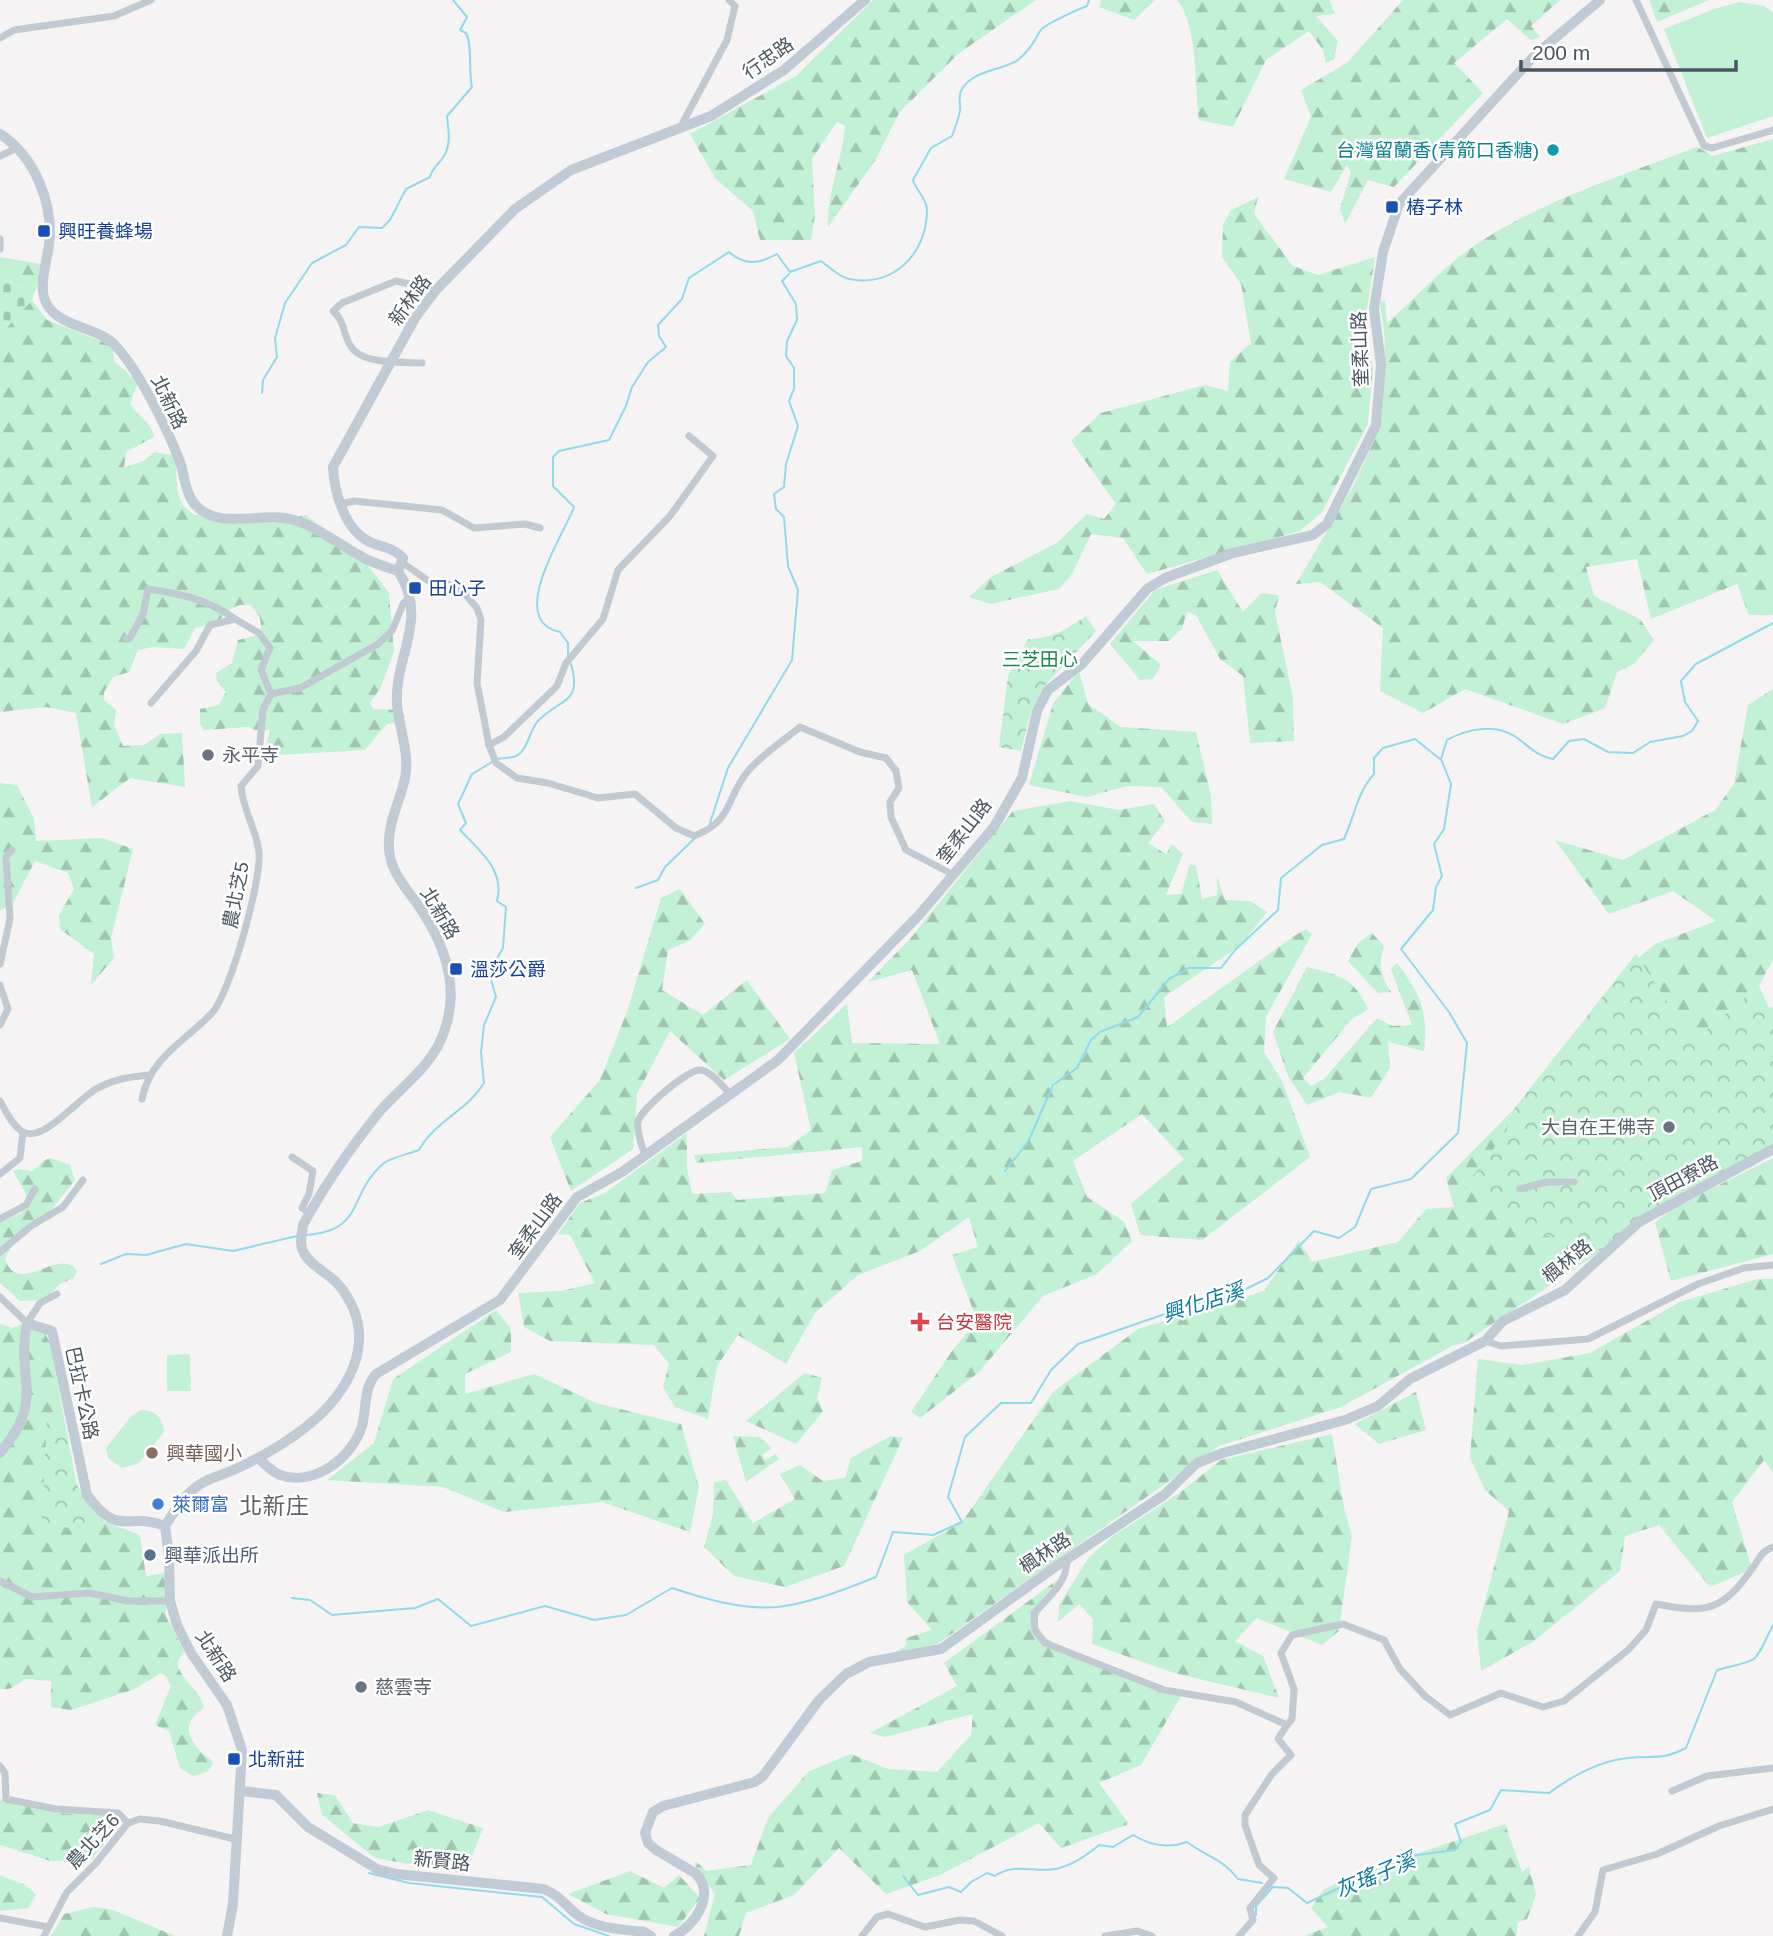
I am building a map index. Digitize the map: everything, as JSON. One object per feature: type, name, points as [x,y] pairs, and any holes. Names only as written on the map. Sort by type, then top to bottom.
[{"type":"street","points":[[0,38],[14,30],[114,16],[151,0]]},
{"type":"street","points":[[680,128],[727,40],[735,6],[729,0]]},
{"type":"street","name":"行忠路","points":[[680,128],[711,116],[784,70],[865,0]]},
{"type":"street","name":"奎柔山路","points":[[258,1458],[279,1475],[301,1476],[330,1469],[351,1447],[362,1427],[368,1383],[376,1374],[500,1300],[577,1197],[610,1180],[778,1060],[919,915],[994,827],[1022,778],[1037,712],[1048,690],[1082,664],[1147,589],[1165,578],[1233,553],[1313,535],[1327,524],[1376,425],[1381,365],[1374,309],[1382,252],[1399,204],[1535,55],[1600,0]]},
{"type":"street","points":[[1636,0],[1704,146],[1712,148],[1773,130]]},
{"type":"street","name":"新林路","points":[[401,567],[396,550],[368,541],[353,527],[334,488],[333,467],[415,318],[436,290],[515,209],[571,170],[680,128]]},
{"type":"street","name":"北新路","points":[[2,139],[17,148],[48,204],[51,222],[43,295],[49,309],[61,319],[103,335],[124,356],[181,463],[186,489],[195,504],[208,515],[220,519],[293,519],[366,559],[401,567],[411,596],[412,628],[397,702],[407,760],[390,827],[389,850],[398,878],[438,936],[447,959],[451,993],[446,1028],[430,1061],[366,1130],[303,1225],[300,1242],[304,1254],[337,1283],[349,1300],[360,1325],[360,1345],[354,1366],[337,1397],[318,1417],[258,1458],[199,1484],[165,1526],[170,1601],[187,1647],[227,1705],[242,1750],[242,1791],[235,1839],[233,1904],[227,1936]]},
{"type":"street","points":[[0,156],[17,148]]},
{"type":"street","points":[[0,239],[0,249]]},
{"type":"street","points":[[422,363],[390,364],[359,355],[350,347],[340,316],[333,311],[342,303],[396,281],[436,290]]},
{"type":"street","points":[[489,744],[504,737],[557,686],[566,663],[603,619],[618,570],[670,516],[713,456],[689,436]]},
{"type":"street","points":[[341,505],[354,501],[442,510],[474,528],[525,524],[540,528]]},
{"type":"street","points":[[401,567],[430,582],[448,584],[465,594],[477,608],[481,620],[477,683],[489,744],[495,759],[517,778],[548,783],[598,798],[635,794],[676,828],[694,836],[711,829],[724,818],[748,771],[800,727],[860,752],[886,758],[896,771],[898,788],[890,803],[891,817],[906,850],[952,874]]},
{"type":"street","points":[[126,639],[130,638],[143,614],[148,589],[187,595],[213,603],[259,634],[270,648],[261,670],[271,694],[300,688],[378,644],[392,631],[403,604],[411,596]]},
{"type":"street","points":[[151,703],[196,652],[210,625],[235,619]]},
{"type":"street","name":"農北芝5","points":[[149,1075],[166,1053],[213,1012],[241,951],[260,855],[243,806],[241,786],[258,766],[263,709],[271,694]]},
{"type":"street","points":[[0,964],[6,857],[12,850]]},
{"type":"street","points":[[0,985],[8,1009],[0,1024]]},
{"type":"street","points":[[645,1155],[637,1124],[643,1111],[689,1073],[700,1070],[708,1073],[730,1094]]},
{"type":"street","points":[[23,1132],[43,1132],[94,1090],[121,1077],[149,1075],[142,1099]]},
{"type":"street","points":[[0,1101],[23,1132],[20,1157],[2,1172],[0,1162]]},
{"type":"street","name":"頂田寮路","points":[[1615,1244],[1639,1222],[1663,1207],[1773,1149]]},
{"type":"street","points":[[292,1157],[313,1171],[309,1194],[302,1208],[309,1213]]},
{"type":"street","points":[[0,1252],[31,1226],[63,1207],[83,1180]]},
{"type":"street","points":[[1520,1189],[1547,1182],[1574,1182]]},
{"type":"street","points":[[0,1219],[26,1205],[35,1189]]},
{"type":"street","name":"楓林路","points":[[674,1936],[692,1925],[699,1915],[702,1878],[648,1843],[645,1833],[653,1812],[755,1782],[763,1776],[819,1700],[846,1674],[869,1662],[941,1649],[1164,1495],[1197,1463],[1223,1453],[1285,1438],[1363,1414],[1394,1395],[1410,1380],[1485,1341],[1503,1321],[1565,1290],[1615,1244]]},
{"type":"street","points":[[1485,1341],[1502,1346],[1588,1339],[1698,1284],[1744,1268],[1773,1265]]},
{"type":"street","points":[[0,1453],[20,1427],[26,1412],[27,1322],[40,1303],[57,1294]]},
{"type":"street","points":[[0,1297],[27,1322]]},
{"type":"street","name":"巴拉卡公路","points":[[27,1322],[52,1331],[87,1495],[104,1516],[113,1520],[165,1526]]},
{"type":"street","points":[[1239,1936],[1253,1920],[1250,1908],[1274,1878],[1259,1865],[1245,1825],[1245,1815],[1272,1774],[1291,1755],[1278,1739],[1292,1719],[1294,1689],[1281,1653],[1292,1635],[1343,1624],[1384,1640],[1400,1669],[1425,1696],[1450,1714],[1501,1693],[1551,1707],[1564,1701],[1628,1650],[1646,1630],[1656,1604],[1689,1610],[1718,1606],[1745,1579],[1766,1549],[1773,1547]]},
{"type":"street","points":[[1067,1560],[1067,1573],[1034,1614],[1035,1630],[1045,1643],[1164,1690],[1236,1702],[1287,1726]]},
{"type":"street","points":[[0,1581],[32,1597],[90,1593],[128,1601],[170,1601]]},
{"type":"street","points":[[0,1766],[5,1773],[6,1799],[56,1809],[118,1813],[128,1823]]},
{"type":"street","points":[[1672,1791],[1707,1776],[1773,1769]]},
{"type":"street","name":"新賢路","points":[[242,1791],[275,1796],[308,1827],[377,1869],[396,1874],[544,1889],[556,1894],[576,1914],[597,1925],[644,1932],[651,1936]]},
{"type":"street","points":[[1578,1936],[1595,1912],[1604,1871],[1657,1854],[1719,1826],[1773,1809]]},
{"type":"street","name":"農北芝6","points":[[44,1936],[67,1892],[96,1863],[128,1823],[140,1819],[160,1821],[235,1839]]},
{"type":"street","points":[[862,1936],[877,1917],[888,1914],[925,1927],[960,1920],[974,1921],[1002,1936]]},
{"type":"street","points":[[0,1918],[48,1927]]},
{"type":"street","points":[[1105,1936],[1137,1931],[1152,1936]]},
{"type":"green space","points":[[873,0],[1036,0],[958,54],[899,113],[876,159],[828,227],[830,201],[845,126],[837,122],[812,159],[815,216],[811,240],[760,240],[753,211],[715,178],[690,134],[796,76]]},
{"type":"green space","points":[[1102,0],[1155,0],[1134,20],[1099,7]]},
{"type":"green space","points":[[1177,0],[1329,0],[1335,14],[1316,16],[1338,41],[1334,59],[1326,63],[1323,50],[1309,31],[1266,60],[1233,127],[1199,120],[1192,41],[1189,25]]},
{"type":"green space","points":[[1403,0],[1560,0],[1531,26],[1540,37],[1531,40],[1507,19],[1454,63],[1483,93],[1394,187],[1368,180],[1345,224],[1340,209],[1351,172],[1347,165],[1331,192],[1284,179],[1311,117],[1301,90],[1348,62]]},
{"type":"green space","points":[[1649,0],[1709,0],[1657,22]]},
{"type":"green space","points":[[1740,2],[1764,6],[1773,13],[1773,116],[1707,138],[1664,29],[1714,9]]},
{"type":"green space","points":[[1773,139],[1773,615],[1749,615],[1737,584],[1651,619],[1637,559],[1586,567],[1594,596],[1640,619],[1654,640],[1634,664],[1617,672],[1605,708],[1563,724],[1465,689],[1423,713],[1380,691],[1383,628],[1320,582],[1296,584],[1354,485],[1380,427],[1385,339],[1380,302],[1385,300],[1387,323],[1471,248],[1522,217],[1581,191],[1697,147],[1713,156]]},
{"type":"green space","points":[[1258,197],[1254,214],[1293,266],[1318,275],[1375,257],[1364,329],[1373,368],[1368,424],[1322,512],[1300,531],[1147,574],[1123,538],[1091,534],[1072,574],[1059,589],[990,604],[969,597],[991,577],[1057,543],[1087,514],[1104,519],[1116,504],[1071,441],[1101,413],[1205,385],[1228,391],[1230,362],[1251,343],[1241,284],[1222,257],[1223,225],[1231,210]]},
{"type":"green space","points":[[0,257],[47,265],[34,293],[4,279],[0,283]]},
{"type":"green space","points":[[3,279],[34,293],[32,300],[0,335],[0,283]]},
{"type":"green space","points":[[32,300],[47,320],[113,346],[114,361],[138,382],[130,403],[150,426],[154,437],[126,452],[124,468],[143,461],[155,452],[176,456],[180,497],[188,510],[195,515],[271,521],[306,515],[367,564],[389,593],[394,652],[380,689],[370,702],[373,709],[400,710],[405,716],[402,722],[387,724],[365,750],[277,755],[266,745],[270,730],[248,727],[204,730],[200,724],[200,709],[219,705],[226,692],[217,681],[216,673],[232,663],[238,640],[262,634],[260,618],[251,605],[239,605],[217,623],[195,628],[184,649],[153,647],[138,650],[129,672],[113,677],[104,692],[104,700],[116,710],[114,725],[123,746],[144,745],[160,734],[182,733],[185,787],[130,778],[92,807],[76,713],[46,707],[0,712],[0,335]]},
{"type":"green space","points":[[1217,570],[1243,612],[1261,593],[1279,595],[1275,612],[1293,698],[1294,741],[1250,743],[1243,676],[1220,659],[1196,615],[1187,612],[1182,628],[1169,641],[1133,641],[1161,665],[1153,679],[1140,680],[1110,644],[1155,590]]},
{"type":"green space","name":"三芝田心","points":[[1086,616],[1096,631],[1045,685],[1031,711],[1021,751],[999,747],[1008,676],[1028,639],[1052,635]]},
{"type":"green space","points":[[1079,671],[1088,704],[1121,727],[1196,732],[1211,796],[1212,824],[1192,822],[1161,787],[1127,786],[1087,797],[1029,785],[1053,704]]},
{"type":"green space","points":[[1773,689],[1773,959],[1759,986],[1693,1041],[1637,959],[1655,944],[1716,921],[1673,891],[1609,914],[1555,840],[1623,860],[1715,810],[1734,784],[1748,705]]},
{"type":"green space","points":[[0,783],[17,785],[34,819],[36,841],[102,838],[133,849],[111,938],[114,958],[91,985],[94,954],[60,929],[59,915],[74,889],[68,873],[35,861],[12,905],[0,910]]},
{"type":"green space","points":[[1070,801],[1119,810],[1154,804],[1165,821],[1148,843],[1166,854],[1172,844],[1183,854],[1166,895],[1181,894],[1190,864],[1196,866],[1202,899],[1217,895],[1217,876],[1225,900],[1250,901],[1267,912],[1241,945],[1164,997],[1167,1027],[1294,936],[1306,929],[1312,934],[1266,1017],[1264,1052],[1282,1081],[1310,1157],[1202,1240],[1140,1235],[1131,1204],[1184,1159],[1142,1114],[1073,1161],[1087,1197],[1124,1222],[1132,1241],[1097,1274],[1043,1296],[979,1372],[920,1418],[911,1412],[952,1351],[977,1320],[952,1255],[978,1247],[969,1217],[920,1251],[858,1275],[815,1313],[786,1364],[738,1335],[717,1366],[708,1419],[675,1407],[663,1387],[669,1364],[654,1345],[550,1341],[524,1327],[518,1293],[561,1291],[595,1283],[570,1235],[558,1234],[580,1203],[605,1193],[687,1133],[687,1168],[692,1194],[731,1192],[737,1200],[825,1193],[832,1170],[862,1161],[862,1147],[696,1163],[694,1155],[788,1147],[811,1130],[794,1053],[847,1004],[852,1043],[940,1044],[912,970],[868,982],[910,939],[1013,811]]},
{"type":"green space","points":[[680,889],[705,924],[689,941],[668,950],[662,990],[703,1015],[747,980],[790,1039],[724,1080],[670,1031],[637,1094],[633,1149],[571,1191],[550,1137],[600,1080],[627,1012],[661,898]]},
{"type":"green space","points":[[1372,933],[1384,946],[1381,970],[1391,992],[1378,993],[1348,961],[1358,943]]},
{"type":"green space","points":[[1636,954],[1693,1041],[1759,986],[1769,1008],[1773,1007],[1773,1148],[1601,1251],[1512,1226],[1492,1206],[1464,1187],[1506,1133],[1513,1110]]},
{"type":"green space","points":[[1397,963],[1412,984],[1421,1004],[1425,1024],[1424,1051],[1388,1042],[1390,1068],[1371,1098],[1340,1092],[1307,1105],[1288,1076],[1273,1032],[1307,967],[1344,979],[1357,990],[1368,1009],[1351,1020],[1303,1078],[1311,1086],[1324,1079],[1377,1018],[1392,1026],[1412,1025],[1391,969]]},
{"type":"green space","points":[[1513,1110],[1506,1133],[1464,1187],[1492,1206],[1512,1226],[1601,1251],[1464,1343],[1452,1346],[1341,1407],[1219,1446],[937,1644],[890,1655],[906,1646],[906,1638],[932,1630],[907,1602],[904,1555],[962,1522],[1053,1392],[1138,1329],[1264,1291],[1299,1240],[1312,1262],[1398,1242],[1426,1209],[1454,1207],[1446,1178]]},
{"type":"green space","points":[[50,1158],[70,1165],[75,1180],[48,1214],[22,1229],[5,1258],[11,1269],[19,1274],[61,1264],[70,1265],[77,1271],[74,1278],[60,1284],[44,1300],[20,1301],[0,1283],[0,1220],[21,1214],[26,1202],[25,1192],[13,1171],[33,1171]]},
{"type":"green space","points":[[1773,1158],[1773,1254],[1671,1281],[1655,1223],[1673,1208]]},
{"type":"green space","points":[[1757,1279],[1773,1279],[1773,1473],[1764,1460],[1732,1502],[1752,1569],[1710,1587],[1659,1525],[1625,1536],[1620,1571],[1534,1641],[1481,1671],[1477,1631],[1509,1511],[1485,1490],[1470,1458],[1478,1359],[1522,1365],[1590,1353],[1680,1302]]},
{"type":"green space","points":[[496,1310],[511,1329],[511,1352],[465,1374],[465,1394],[534,1374],[596,1403],[681,1424],[699,1487],[690,1532],[602,1502],[504,1512],[443,1487],[327,1480],[374,1443],[393,1379]]},
{"type":"green space","points":[[0,1324],[13,1328],[22,1324],[45,1333],[50,1343],[63,1413],[47,1416],[84,1532],[107,1521],[136,1533],[140,1536],[146,1576],[166,1573],[166,1616],[184,1651],[177,1663],[204,1707],[190,1722],[189,1732],[195,1744],[213,1763],[207,1772],[193,1776],[180,1768],[169,1731],[155,1725],[171,1686],[166,1676],[161,1673],[135,1689],[71,1710],[51,1707],[51,1681],[26,1679],[9,1689],[0,1689]]},
{"type":"green space","points":[[190,1354],[191,1391],[167,1391],[167,1355]]},
{"type":"green space","points":[[805,1373],[822,1378],[817,1398],[823,1411],[796,1444],[746,1421]]},
{"type":"green space","points":[[1416,1392],[1426,1430],[1379,1444],[1355,1424]]},
{"type":"green space","points":[[141,1410],[150,1411],[157,1416],[164,1432],[139,1463],[122,1468],[108,1458],[106,1448],[132,1415]]},
{"type":"green space","points":[[63,1413],[77,1485],[105,1522],[84,1532],[42,1521],[47,1416]]},
{"type":"green space","points":[[1332,1434],[1344,1508],[1352,1536],[1339,1631],[1322,1645],[1257,1618],[1235,1641],[1263,1656],[1279,1698],[1174,1673],[1092,1644],[1093,1619],[1079,1604],[1058,1622],[1059,1605],[1089,1557],[1113,1536],[1178,1494],[1221,1460]]},
{"type":"green space","points":[[733,1436],[760,1437],[772,1448],[762,1455],[765,1460],[776,1454],[779,1459],[746,1482]]},
{"type":"green space","points":[[891,1436],[903,1438],[844,1566],[785,1587],[734,1576],[704,1547],[713,1514],[714,1482],[726,1480],[753,1523],[795,1499],[780,1474],[800,1465],[823,1481],[845,1478],[851,1458]]},
{"type":"green space","points":[[1060,1578],[1032,1628],[1058,1646],[1181,1696],[1141,1765],[1099,1783],[1129,1824],[1061,1848],[1039,1823],[940,1875],[886,1894],[839,1848],[794,1895],[746,1913],[739,1936],[704,1936],[715,1894],[694,1865],[697,1862],[706,1871],[751,1865],[768,1818],[809,1771],[851,1754],[888,1769],[937,1772],[971,1735],[973,1714],[885,1737],[870,1733],[957,1686],[944,1663]]},
{"type":"green space","points":[[317,1793],[335,1795],[353,1823],[379,1827],[428,1810],[483,1828],[465,1874],[375,1858],[322,1815]]},
{"type":"green space","points":[[0,1799],[58,1813],[115,1816],[121,1822],[92,1859],[50,1861],[0,1845]]},
{"type":"green space","points":[[1505,1824],[1522,1872],[1529,1867],[1536,1895],[1527,1919],[1518,1922],[1516,1936],[1304,1936],[1328,1927],[1311,1908],[1324,1889],[1398,1860]]},
{"type":"green space","points":[[630,1871],[664,1888],[679,1875],[700,1898],[678,1927],[606,1914],[568,1894]]},
{"type":"green space","points":[[0,1875],[32,1890],[36,1895],[28,1908],[0,1911]]},
{"type":"green space","points":[[94,1907],[113,1910],[175,1936],[51,1936],[64,1914]]},
{"type":"waterway","points":[[262,393],[263,380],[277,357],[275,338],[285,303],[312,263],[346,245],[359,227],[382,228],[390,220],[406,189],[430,177],[448,148],[447,116],[472,87],[468,39],[466,33],[460,30],[467,17],[453,0]]},
{"type":"waterway","points":[[568,655],[568,643],[560,632],[544,625],[538,611],[538,594],[543,575],[574,507],[553,486],[553,457],[559,451],[609,440],[632,387],[648,362],[666,347],[659,336],[658,325],[682,299],[689,278],[729,252],[741,260],[752,262],[777,254],[790,272],[821,261],[849,279],[880,278],[905,264],[921,240],[927,210],[913,180],[931,148],[952,136],[962,89],[980,74],[1018,60],[1043,28],[1087,6],[1089,0]]},
{"type":"waterway","points":[[710,823],[728,768],[792,660],[798,590],[788,566],[784,517],[776,509],[774,494],[784,487],[786,464],[798,426],[789,401],[794,389],[794,368],[786,356],[787,341],[797,320],[796,304],[782,281],[789,274]]},
{"type":"waterway","name":"興化店溪","points":[[292,1598],[310,1600],[332,1615],[415,1608],[438,1599],[471,1626],[545,1606],[594,1620],[626,1615],[672,1588],[737,1605],[778,1607],[816,1599],[876,1577],[893,1532],[933,1535],[962,1522],[948,1497],[965,1437],[1001,1403],[1031,1403],[1051,1370],[1078,1344],[1194,1304],[1228,1298],[1268,1278],[1314,1231],[1339,1238],[1355,1227],[1371,1189],[1411,1179],[1458,1133],[1467,1043],[1449,1012],[1401,949],[1433,910],[1436,887],[1442,876],[1434,844],[1444,829],[1451,784],[1441,759],[1447,740],[1481,729],[1499,730],[1516,737],[1537,753],[1553,759],[1569,741],[1584,739],[1608,752],[1633,753],[1650,742],[1683,736],[1692,731],[1698,721],[1685,702],[1681,681],[1696,664],[1773,623]]},
{"type":"waterway","points":[[497,759],[513,757],[522,752],[537,722],[571,694],[574,687],[571,664]]},
{"type":"waterway","points":[[1005,1171],[1028,1142],[1053,1085],[1077,1068],[1091,1040],[1100,1032],[1138,1017],[1169,979],[1189,968],[1221,968],[1235,950],[1278,910],[1281,878],[1322,845],[1344,839],[1360,797],[1374,774],[1374,758],[1383,748],[1415,739],[1440,759]]},
{"type":"waterway","points":[[306,1235],[325,1232],[347,1219],[372,1175],[384,1163],[419,1150],[434,1131],[469,1101],[484,1083],[481,1052],[484,1025],[496,997],[489,972],[503,948],[506,907],[497,901],[499,890],[494,870],[460,830],[466,823],[458,804],[472,774],[492,762]]},
{"type":"waterway","points":[[636,888],[658,880],[665,867],[694,839]]},
{"type":"waterway","points":[[101,1264],[126,1254],[146,1255],[186,1244],[233,1251],[297,1236]]},
{"type":"waterway","name":"灰瑤子溪","points":[[1272,1887],[1288,1888],[1307,1903],[1350,1883],[1379,1876],[1409,1856],[1455,1850],[1461,1842],[1455,1824],[1490,1810],[1501,1790],[1549,1793],[1576,1775],[1606,1762],[1663,1756],[1686,1748],[1717,1670],[1754,1658],[1773,1625]]},
{"type":"waterway","name":"灰瑤子溪","points":[[903,1876],[918,1895],[949,1887],[961,1892],[971,1882],[987,1873],[995,1876],[1017,1869],[1061,1868],[1099,1845],[1113,1847],[1133,1835],[1160,1845],[1187,1842],[1220,1862],[1238,1879],[1262,1883]]},
{"type":"waterway","points":[[369,1873],[409,1883],[542,1897],[574,1924],[609,1936]]},
{"type":"waterway","points":[[1256,1915],[1256,1906],[1272,1888]]},
{"type":"place","name":"台灣留蘭香(青箭口香糖)","points":[[1553,150]]},
{"type":"place","name":"樁子林","points":[[1392,207]]},
{"type":"place","name":"興旺養蜂場","points":[[44,231]]},
{"type":"place","name":"田心子","points":[[415,588]]},
{"type":"place","name":"永平寺","points":[[208,755]]},
{"type":"place","name":"溫莎公爵","points":[[456,969]]},
{"type":"place","name":"大自在王佛寺","points":[[1669,1127]]},
{"type":"place","name":"台安醫院","points":[[920,1322]]},
{"type":"place","name":"興華國小","points":[[152,1453]]},
{"type":"place","name":"萊爾富","points":[[158,1504]]},
{"type":"place","name":"興華派出所","points":[[150,1555]]},
{"type":"place","name":"慈雲寺","points":[[361,1687]]},
{"type":"place","name":"北新莊","points":[[234,1759]]},
{"type":"district","name":"北新庄","points":[[274,1506]]}]
